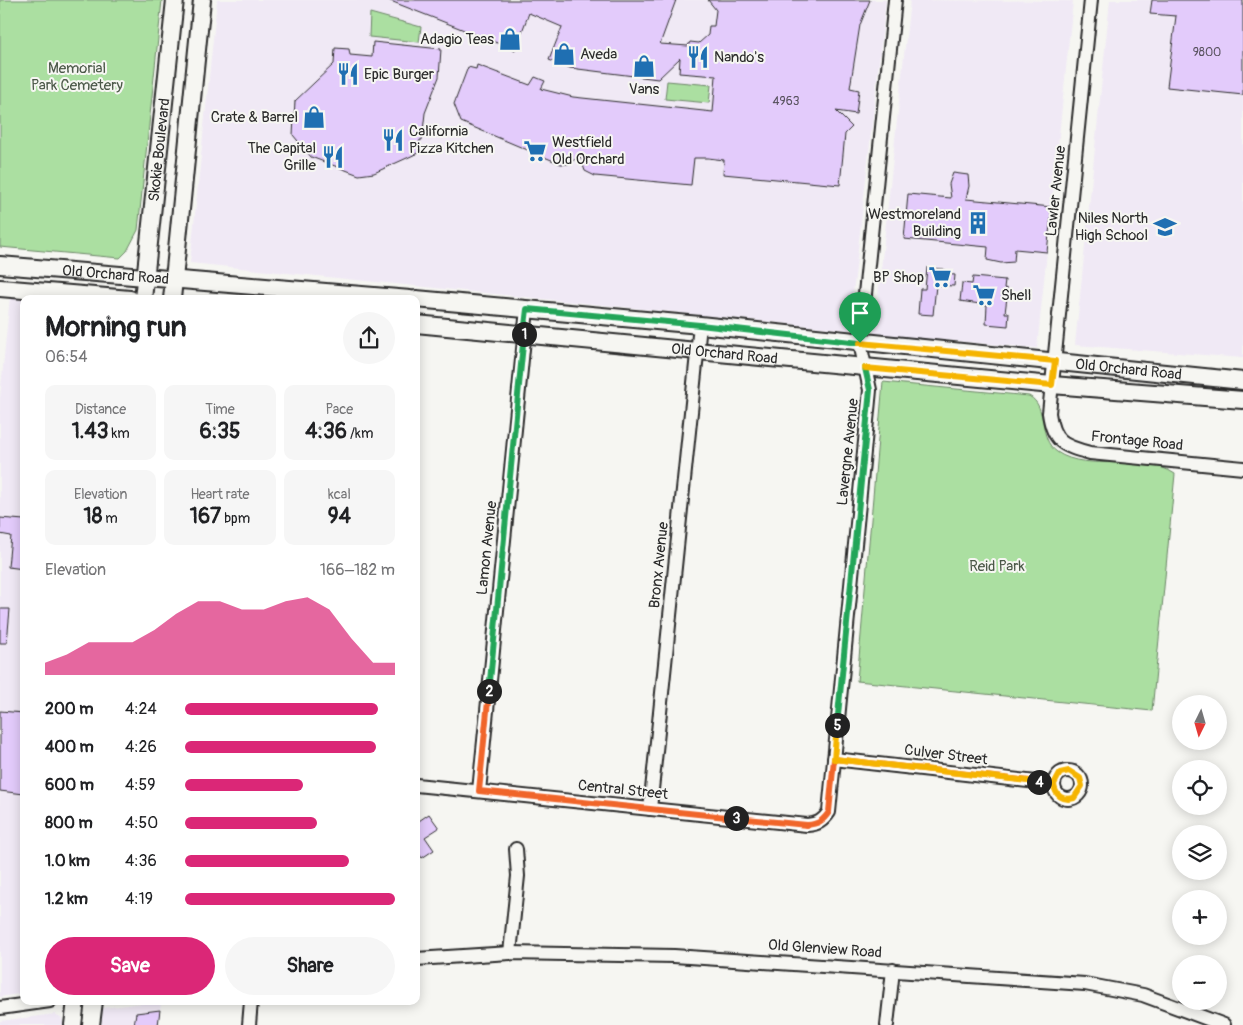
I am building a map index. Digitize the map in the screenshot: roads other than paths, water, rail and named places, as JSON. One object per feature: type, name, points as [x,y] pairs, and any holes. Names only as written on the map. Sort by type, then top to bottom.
[{"type":"main road","name":"Skokie Boulevard","points":[[144,295],[175,0]]},
{"type":"main road","name":"Skokie Boulevard","points":[[172,295],[202,0]]},
{"type":"main road","name":"Old Orchard Road","points":[[0,265],[365,295]]},
{"type":"main road","name":"Old Orchard Road","points":[[0,288],[83,295]]},
{"type":"main road","name":"Old Orchard Road","points":[[420,299],[700,325],[1243,381]]},
{"type":"main road","name":"Old Orchard Road","points":[[420,324],[865,368],[1243,400]]},
{"type":"main road","points":[[73,1025],[76,1005]]},
{"type":"main road","points":[[91,1025],[94,1005]]},
{"type":"street","name":"Lavergne Avenue","points":[[824,819],[830,802],[870,390],[860,343],[895,0]]},
{"type":"street","name":"Lawler Avenue","points":[[1052,385],[1091,0]]},
{"type":"street","name":"Lamon Avenue","points":[[479,791],[527,309]]},
{"type":"street","name":"Bronx Avenue","points":[[650,809],[700,325]]},
{"type":"street","name":"Frontage Road","points":[[1052,385],[1049,413],[1051,428],[1058,440],[1070,448],[1090,453],[1243,468]]},
{"type":"street","name":"Culver Street","points":[[834,759],[1054,784]]},
{"type":"street","name":"Central Street","points":[[420,784],[807,825],[817,824],[824,819]]},
{"type":"street","points":[[510,953],[518,876],[516,849]]},
{"type":"street","name":"Old Glenview Road","points":[[420,959],[510,953],[674,956],[1085,984],[1151,997],[1224,1025]]},
{"type":"street","points":[[887,1025],[892,970]]},
{"type":"street","points":[[0,1008],[21,1005]]},
{"type":"street","points":[[249,1025],[252,1005]]},
{"type":"place","name":"Adagio Teas","points":[[510,39]]},
{"type":"place","name":"Aveda","points":[[564,54]]},
{"type":"place","name":"Nando's","points":[[698,57]]},
{"type":"place","name":"Vans","points":[[644,66]]},
{"type":"place","name":"Epic Burger","points":[[348,74]]},
{"type":"place","name":"Crate & Barrel","points":[[314,117]]},
{"type":"place","name":"California Pizza Kitchen","points":[[393,140]]},
{"type":"place","name":"Westfield Old Orchard","points":[[535,151]]},
{"type":"place","name":"The Capital Grille","points":[[333,157]]},
{"type":"place","name":"Westmoreland Building","points":[[978,223]]},
{"type":"place","name":"Niles North High School","points":[[1165,227]]},
{"type":"place","name":"BP Shop","points":[[940,277]]},
{"type":"place","name":"Shell","points":[[984,295]]},
{"type":"park label","name":"Memorial Park Cemetery","points":[[77,76]]},
{"type":"park label","name":"Reid Park","points":[[997,566]]}]
